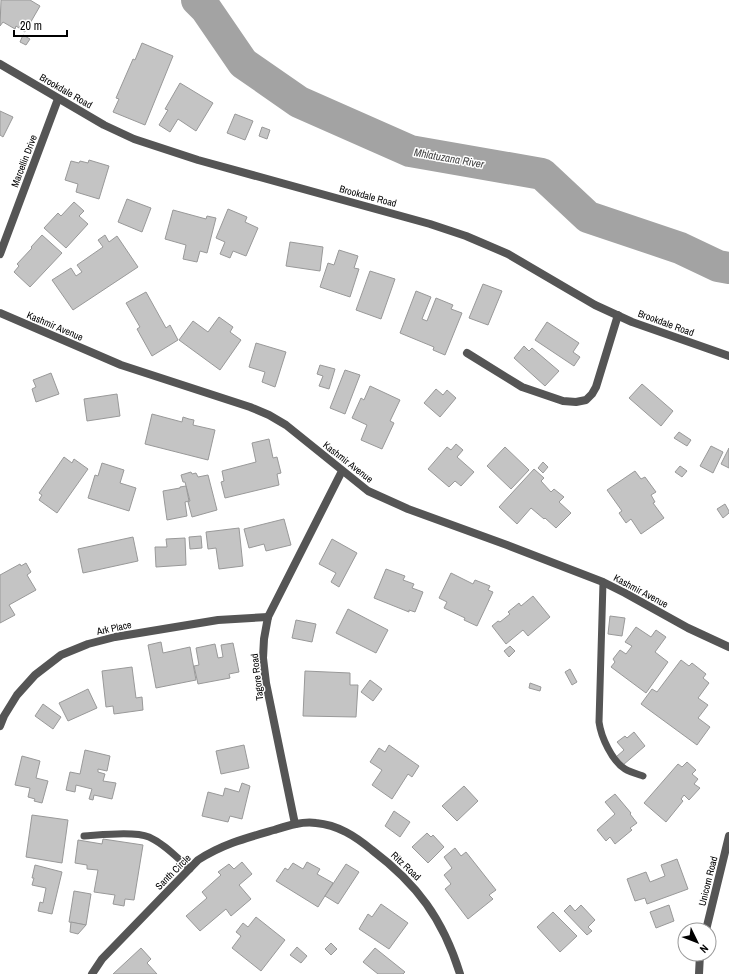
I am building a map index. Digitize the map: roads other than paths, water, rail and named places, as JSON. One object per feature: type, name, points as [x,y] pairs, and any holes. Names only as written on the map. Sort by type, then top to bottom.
[{"type":"street","name":"Brookdale Road","points":[[0,64],[58,99],[128,136],[165,150],[198,160],[430,224],[466,236],[508,254],[595,305],[618,316],[729,356]]},
{"type":"street","name":"Marcellin Drive","points":[[0,254],[58,99]]},
{"type":"street","name":"Kashmir Avenue","points":[[0,313],[121,365],[269,415],[286,425],[368,491],[408,509],[603,582],[688,628],[729,647]]},
{"type":"street","points":[[467,353],[522,387],[563,401],[576,402],[586,400],[596,387],[618,316]]},
{"type":"street","name":"Tagore Road","points":[[295,824],[266,683],[263,658],[264,638],[268,617],[342,471]]},
{"type":"street","name":"Ark Place","points":[[0,726],[4,716],[17,695],[35,675],[61,656],[88,644],[115,637],[218,620],[268,617]]},
{"type":"street","name":"Ritz Road","points":[[295,824],[314,822],[346,831],[388,862],[426,901],[441,925],[460,974]]},
{"type":"street","name":"Santh Circle","points":[[92,974],[102,959],[198,860],[229,843],[295,824]]},
{"type":"street","name":"Unicorn Road","points":[[708,922],[729,836]]},
{"type":"street","points":[[699,974],[700,962]]},
{"type":"lane","points":[[603,582],[599,722],[601,733],[619,765],[626,770],[643,776]]},
{"type":"lane","points":[[84,836],[120,834],[147,836],[170,850],[190,869]]},
{"type":"waterway","name":"Mhlatuzana River","points":[[197,0],[206,9],[243,63],[299,102],[410,151],[542,174],[588,217],[680,248],[718,266],[729,268]]}]
